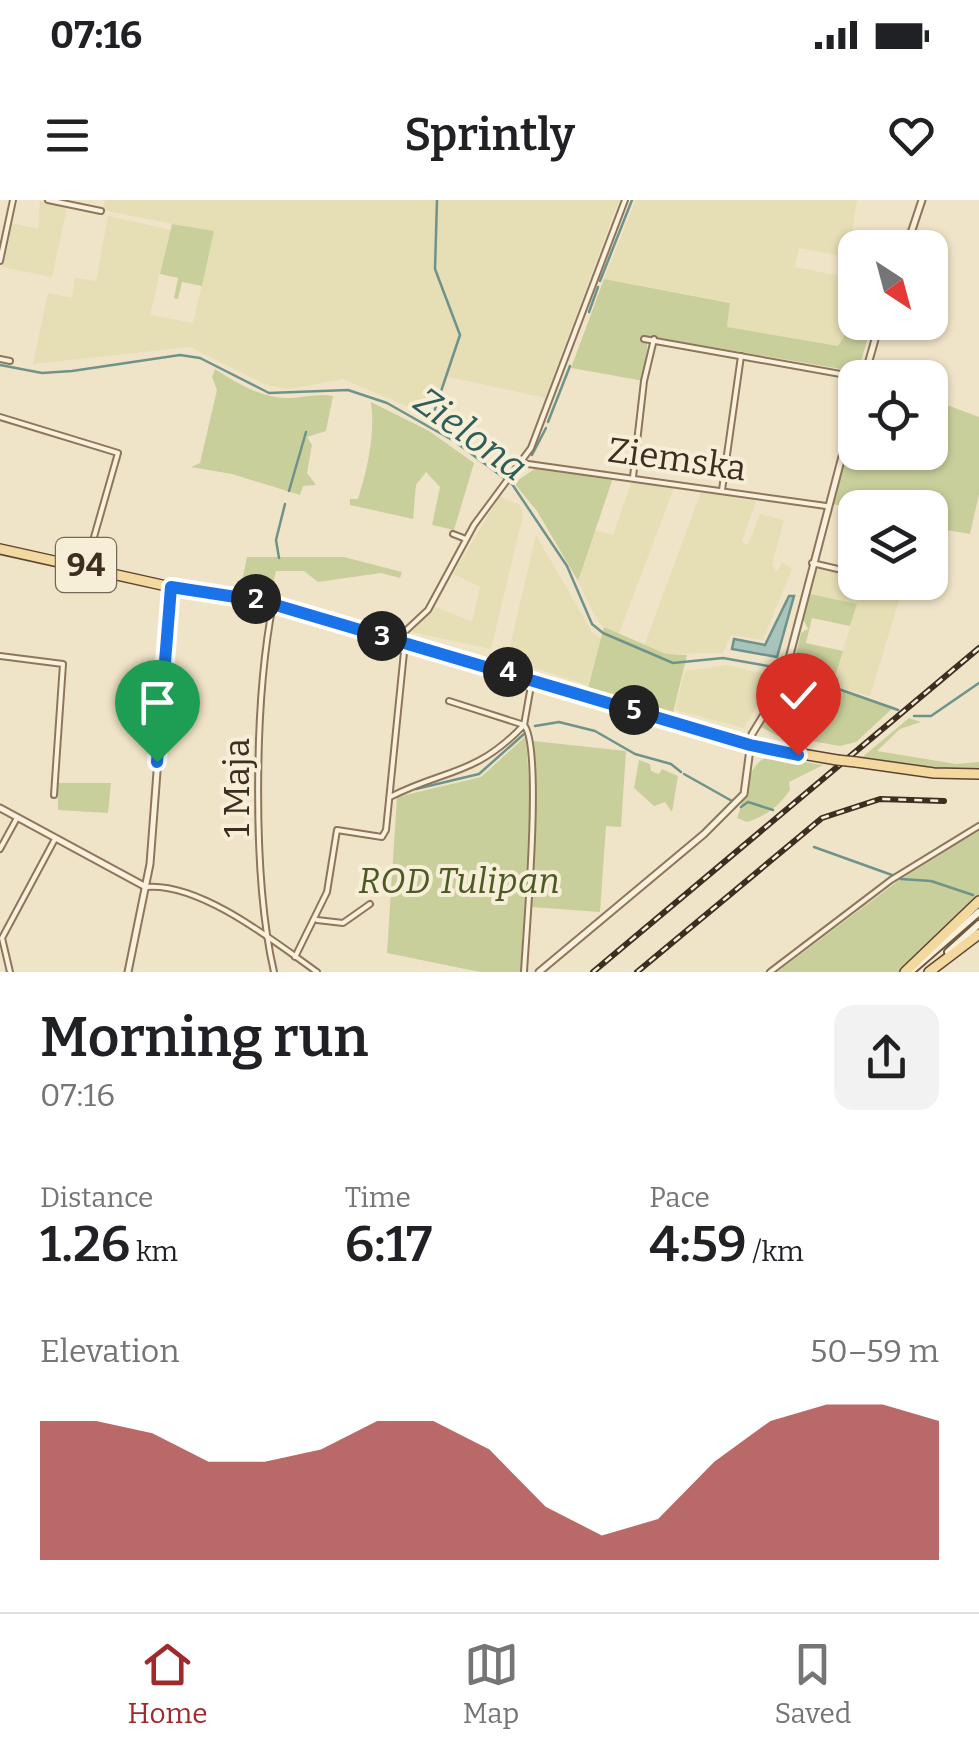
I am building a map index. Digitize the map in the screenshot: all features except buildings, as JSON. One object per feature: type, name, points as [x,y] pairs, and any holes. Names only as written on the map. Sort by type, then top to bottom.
[{"type":"main road","name":"94","points":[[0,549],[86,565],[171,587],[273,604],[750,745],[979,782]]},
{"type":"main road","name":"94","points":[[952,775],[979,774]]},
{"type":"main road","points":[[907,972],[979,901]]},
{"type":"main road","points":[[907,972],[979,912]]},
{"type":"main road","points":[[926,972],[979,924]]},
{"type":"main road","points":[[926,972],[979,934]]},
{"type":"street","points":[[0,260],[13,200]]},
{"type":"street","points":[[48,200],[100,211]]},
{"type":"street","points":[[295,956],[316,920],[332,872],[337,830],[382,836],[390,798],[401,641],[428,610],[466,539],[520,463],[549,404],[625,200]]},
{"type":"street","points":[[912,230],[922,200]]},
{"type":"street","points":[[644,338],[838,373]]},
{"type":"street","points":[[634,477],[644,381],[654,339]]},
{"type":"street","points":[[722,490],[741,354]]},
{"type":"street","points":[[0,360],[10,362]]},
{"type":"street","points":[[0,417],[118,453],[86,565]]},
{"type":"street","name":"Ziemska","points":[[520,463],[826,506]]},
{"type":"street","points":[[539,972],[740,801],[750,745],[784,678],[838,465]]},
{"type":"street","points":[[453,534],[466,539]]},
{"type":"street","points":[[812,563],[838,569]]},
{"type":"street","points":[[128,972],[146,887],[171,587]]},
{"type":"street","name":"1 Maja","points":[[273,604],[260,779],[266,936],[274,972]]},
{"type":"street","points":[[0,656],[63,664],[54,795]]},
{"type":"street","points":[[390,798],[406,787],[480,764],[524,724],[532,680]]},
{"type":"street","points":[[449,701],[524,724],[531,735],[524,972]]},
{"type":"street","points":[[0,808],[146,887],[201,900],[266,936],[317,972]]},
{"type":"street","points":[[0,849],[17,818]]},
{"type":"street","points":[[770,972],[892,880],[979,826]]},
{"type":"street","points":[[0,968],[9,969],[2,938],[55,840]]},
{"type":"street","points":[[316,920],[343,923],[370,904]]},
{"type":"shaded area","points":[[105,200],[619,200],[545,398],[445,376],[429,416],[343,379],[289,389],[266,385],[190,347],[33,364],[48,293],[72,298],[75,278],[96,281],[108,216],[170,230],[150,315],[193,323],[214,232],[103,210]]},
{"type":"shaded area","points":[[636,200],[857,200],[852,230],[838,230],[838,255],[799,248],[795,267],[838,276],[838,340],[842,340],[838,346],[727,327],[729,302],[604,279]]},
{"type":"shaded area","points":[[40,201],[67,207],[52,277],[2,267],[11,223],[38,229]]},
{"type":"shaded area","points":[[632,481],[674,488],[618,636],[598,622],[578,581],[594,530],[613,535]]},
{"type":"shaded area","points":[[701,492],[756,501],[742,542],[748,545],[760,514],[784,520],[772,565],[777,572],[782,562],[792,569],[763,640],[731,635],[723,653],[666,654],[644,646]]},
{"type":"shaded area","points":[[500,496],[520,505],[523,515],[491,649],[412,632],[434,606],[472,622],[480,587],[453,574]]},
{"type":"shaded area","points":[[536,535],[592,632],[601,639],[587,685],[507,659]]},
{"type":"shaded area","points":[[816,568],[838,573],[838,600],[810,594]]},
{"type":"shaded area","points":[[838,600],[899,600],[870,696],[832,686],[857,604]]},
{"type":"shaded area","points":[[727,665],[774,676],[744,728],[675,710],[685,671]]},
{"type":"green space","points":[[172,224],[214,231],[202,286],[182,282],[178,299],[174,298],[178,278],[160,274]]},
{"type":"green space","points":[[604,279],[730,303],[727,327],[838,346],[842,340],[867,340],[861,360],[838,360],[838,369],[648,336],[644,381],[571,368]]},
{"type":"green space","points":[[215,369],[271,396],[333,396],[326,431],[307,437],[312,445],[307,473],[316,485],[303,486],[300,495],[232,474],[191,467],[200,463],[217,390],[212,377]]},
{"type":"green space","points":[[371,402],[429,431],[474,463],[454,530],[432,525],[440,487],[426,472],[416,485],[413,519],[350,505],[350,499],[358,499],[368,463]]},
{"type":"green space","points":[[948,405],[979,417],[979,494],[970,534],[948,530],[948,490],[838,490],[838,505],[832,504],[842,470],[948,470]]},
{"type":"green space","points":[[536,468],[613,478],[578,581],[537,511],[514,483]]},
{"type":"green space","points":[[247,557],[344,557],[402,572],[400,578],[381,573],[318,582],[304,571],[276,571],[270,597],[240,591]]},
{"type":"green space","points":[[810,594],[857,604],[850,626],[812,618],[806,643],[843,651],[832,686],[894,707],[856,742],[840,746],[811,741],[791,743],[761,727],[790,681],[801,633],[808,629],[803,619]]},
{"type":"green space","points":[[604,627],[666,654],[687,655],[673,713],[587,691]]},
{"type":"green space","points":[[909,718],[921,722],[900,729],[877,751],[956,764],[979,762],[979,768],[938,770],[860,759]]},
{"type":"green space","name":"ROD Tulipan","points":[[526,736],[530,800],[521,972],[480,972],[387,953],[397,797],[481,777]]},
{"type":"green space","name":"ROD Tulipan","points":[[533,741],[626,751],[621,827],[606,826],[600,912],[531,907]]},
{"type":"green space","points":[[767,758],[823,765],[789,782],[790,790],[766,813],[747,822],[737,818],[753,769]]},
{"type":"green space","points":[[639,760],[650,764],[651,771],[659,774],[662,769],[678,776],[672,812],[665,802],[654,806],[634,788]]},
{"type":"green space","points":[[58,783],[111,783],[108,813],[58,810]]},
{"type":"green space","points":[[979,831],[979,898],[901,972],[777,972],[898,881]]},
{"type":"water","points":[[789,596],[794,596],[777,657],[732,649],[734,639],[765,645]]},
{"type":"waterway","points":[[432,418],[460,335],[435,269],[437,200]]},
{"type":"waterway","points":[[600,281],[632,200]]},
{"type":"waterway","points":[[589,312],[598,287]]},
{"type":"waterway","name":"Zielona","points":[[0,365],[42,373],[180,355],[200,358],[269,393],[348,390],[387,403],[454,441],[512,484],[567,566],[592,624],[603,633],[673,663],[723,658],[779,668],[898,710]]},
{"type":"waterway","points":[[548,422],[570,366]]},
{"type":"waterway","points":[[532,455],[546,428]]},
{"type":"waterway","points":[[289,491],[306,432]]},
{"type":"waterway","points":[[279,558],[276,540],[285,504]]},
{"type":"waterway","name":"Zielona","points":[[914,716],[931,716],[979,683]]},
{"type":"waterway","points":[[535,726],[559,722],[595,731],[635,754],[671,764],[681,772]]},
{"type":"waterway","points":[[416,789],[479,774],[524,734]]},
{"type":"waterway","points":[[684,774],[732,801]]},
{"type":"waterway","points":[[741,807],[748,802],[773,810]]},
{"type":"waterway","points":[[814,847],[892,875]]},
{"type":"waterway","points":[[901,879],[931,881],[973,895]]},
{"type":"railway","points":[[593,972],[979,648]]},
{"type":"railway","points":[[637,972],[822,818],[880,799],[944,801]]},
{"type":"route","points":[[157,762],[171,587],[262,601],[750,745],[798,755]]}]
